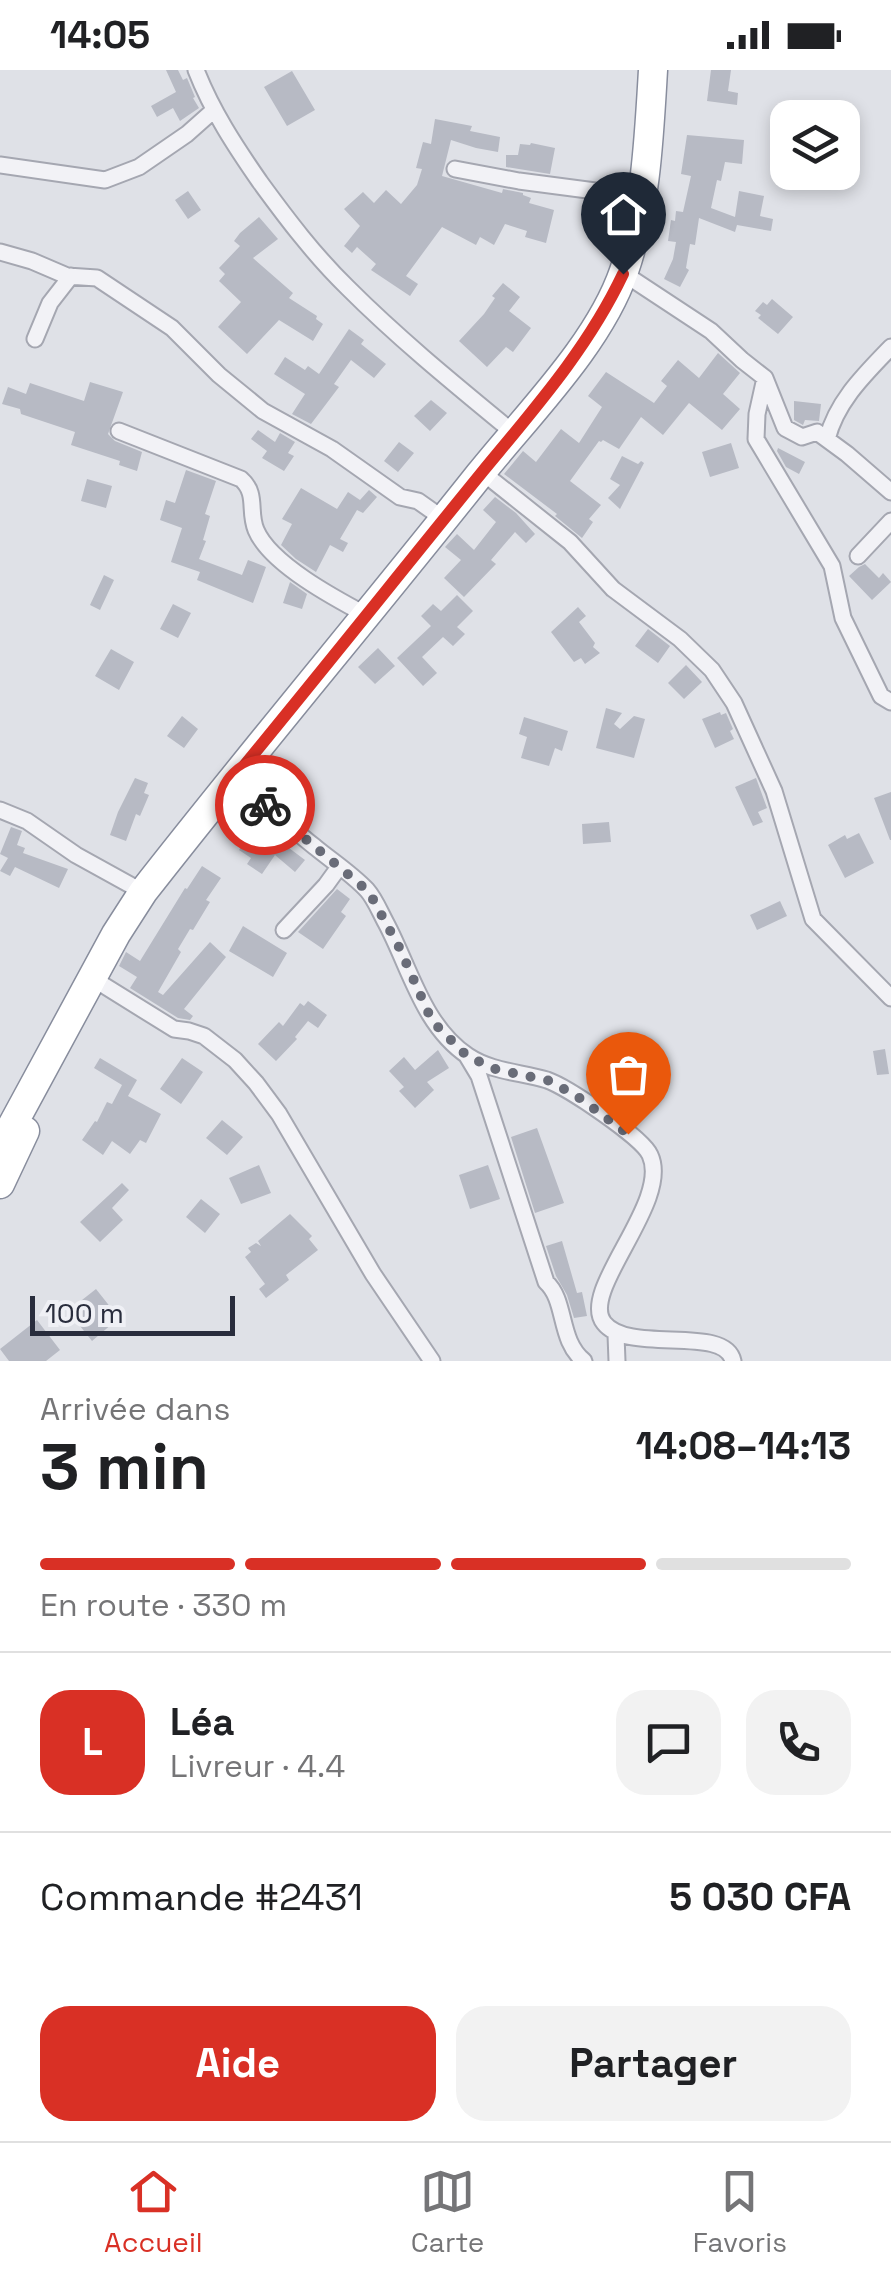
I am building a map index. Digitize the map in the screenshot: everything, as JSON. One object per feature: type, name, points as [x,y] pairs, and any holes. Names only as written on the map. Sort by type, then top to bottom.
[{"type":"highway","points":[[0,1148],[116,934],[143,892],[514,434],[576,355],[606,309],[623,274],[637,222],[650,128],[653,70]]},
{"type":"highway","points":[[0,1184],[21,1142],[41,1070]]},
{"type":"street","points":[[196,70],[235,147],[290,224],[345,286],[404,342],[514,434]]},
{"type":"street","points":[[0,165],[105,180],[139,167],[214,110]]},
{"type":"street","points":[[455,169],[641,197]]},
{"type":"street","points":[[0,252],[71,276],[97,278],[172,328],[263,411],[445,520]]},
{"type":"street","points":[[623,274],[711,331],[765,378],[785,428],[802,437],[817,432],[891,492]]},
{"type":"street","points":[[35,339],[50,304],[71,276]]},
{"type":"street","points":[[826,438],[841,405],[891,347]]},
{"type":"street","points":[[765,378],[756,440],[832,566],[843,618],[881,696],[891,702]]},
{"type":"street","points":[[119,431],[241,479],[251,492],[257,533],[269,549],[327,594],[368,616]]},
{"type":"street","points":[[482,472],[570,542],[613,588],[680,639],[712,670],[734,703],[774,791],[813,919],[891,998]]},
{"type":"street","points":[[858,556],[891,521]]},
{"type":"street","points":[[234,778],[369,892],[432,1021],[467,1056],[478,1076],[546,1282],[553,1288],[574,1354],[584,1361]]},
{"type":"street","points":[[0,810],[27,822],[143,892]]},
{"type":"street","points":[[284,930],[326,885],[338,866]]},
{"type":"street","points":[[92,978],[174,1029],[204,1036],[256,1083],[279,1114],[373,1274],[432,1361]]},
{"type":"street","points":[[467,1056],[495,1069],[550,1081],[646,1147],[653,1161],[643,1211],[604,1286],[598,1306],[599,1316],[616,1335],[617,1361]]},
{"type":"street","points":[[616,1335],[710,1343],[726,1349],[733,1361]]},
{"type":"building","points":[[166,70],[178,70],[183,80],[187,78],[199,108],[180,121],[173,108],[157,117],[151,106],[176,92]]},
{"type":"building","points":[[711,70],[731,70],[728,91],[738,93],[737,105],[707,101]]},
{"type":"building","points":[[292,71],[315,110],[287,126],[264,87]]},
{"type":"building","points":[[435,119],[472,126],[470,131],[500,137],[498,152],[451,140],[442,176],[502,193],[503,189],[523,193],[531,198],[529,203],[554,210],[546,243],[525,237],[527,231],[505,224],[494,245],[480,237],[476,245],[442,227],[406,276],[418,284],[410,296],[371,270],[376,264],[357,247],[352,253],[344,246],[360,226],[344,209],[363,192],[374,203],[386,190],[401,204],[417,185],[422,169],[416,168],[423,142],[431,144]]},
{"type":"building","points":[[687,135],[744,140],[742,164],[725,162],[711,208],[735,217],[739,191],[764,196],[760,216],[773,219],[771,231],[737,225],[735,232],[699,218],[695,245],[690,244],[686,268],[689,270],[680,287],[664,279],[676,242],[668,241],[671,220],[675,221],[676,211],[683,212],[691,176],[681,174]]},
{"type":"building","points":[[520,144],[555,148],[550,174],[506,167],[506,155],[518,155]]},
{"type":"building","points":[[188,191],[201,210],[188,219],[175,200]]},
{"type":"building","points":[[259,217],[278,239],[253,258],[293,293],[289,298],[323,324],[313,341],[279,320],[247,354],[218,327],[241,302],[219,281],[225,274],[219,268],[240,246],[234,241],[240,233]]},
{"type":"building","points":[[503,283],[520,297],[509,311],[531,328],[513,352],[506,347],[487,367],[459,341],[484,314]]},
{"type":"building","points":[[772,299],[793,317],[778,334],[755,311]]},
{"type":"building","points":[[349,329],[386,364],[374,378],[351,360],[334,384],[339,387],[311,424],[292,414],[305,394],[274,374],[285,357],[319,374]]},
{"type":"building","points":[[718,353],[740,373],[723,394],[740,409],[722,430],[689,403],[663,435],[641,417],[619,449],[599,441],[570,481],[601,505],[589,519],[593,522],[582,538],[504,474],[523,451],[536,462],[561,429],[579,443],[602,407],[588,396],[606,372],[654,403],[667,386],[661,381],[678,360],[699,378]]},
{"type":"building","points":[[90,382],[123,392],[108,434],[142,452],[137,471],[119,465],[120,461],[71,445],[75,432],[2,404],[8,387],[26,394],[30,383],[84,401]]},
{"type":"building","points":[[431,400],[447,413],[430,431],[414,416]]},
{"type":"building","points":[[794,401],[821,404],[819,421],[805,420],[803,425],[794,420]]},
{"type":"building","points":[[258,430],[275,442],[280,433],[295,442],[288,453],[294,456],[284,471],[262,458],[267,451],[251,439]]},
{"type":"building","points":[[399,442],[414,453],[398,472],[384,461]]},
{"type":"building","points":[[731,443],[739,468],[710,477],[702,452]]},
{"type":"building","points":[[778,448],[805,462],[799,474],[786,467]]},
{"type":"building","points":[[622,456],[644,463],[620,509],[608,498],[620,485],[610,479]]},
{"type":"building","points":[[186,470],[216,481],[205,514],[210,516],[199,559],[242,575],[248,560],[266,567],[253,603],[197,580],[200,572],[171,562],[182,528],[160,520],[166,500],[175,503]]},
{"type":"building","points":[[87,479],[112,486],[106,508],[81,501]]},
{"type":"building","points":[[301,488],[337,509],[348,492],[360,500],[369,490],[377,497],[363,513],[357,510],[340,539],[348,543],[343,552],[330,545],[316,572],[281,545],[292,524],[282,519]]},
{"type":"building","points":[[495,497],[535,534],[526,543],[515,532],[491,560],[496,564],[464,597],[444,578],[461,560],[445,547],[457,534],[474,550],[496,522],[483,510]]},
{"type":"building","points":[[865,564],[879,578],[883,573],[891,582],[872,600],[849,576]]},
{"type":"building","points":[[104,575],[114,580],[100,610],[90,605]]},
{"type":"building","points":[[290,582],[307,594],[302,609],[283,603]]},
{"type":"building","points":[[457,595],[473,611],[457,627],[465,634],[453,646],[443,637],[422,657],[437,673],[423,686],[397,658],[431,626],[421,616],[433,604],[441,611]]},
{"type":"building","points":[[173,604],[191,613],[178,638],[160,629]]},
{"type":"building","points":[[578,607],[586,616],[579,622],[600,653],[585,664],[581,658],[574,662],[551,632]]},
{"type":"building","points":[[648,629],[670,646],[658,663],[635,646]]},
{"type":"building","points":[[378,648],[395,666],[375,684],[358,667]]},
{"type":"building","points":[[111,649],[134,662],[119,690],[95,676]]},
{"type":"building","points":[[686,665],[702,682],[684,699],[668,683]]},
{"type":"building","points":[[606,708],[622,713],[614,724],[620,729],[634,716],[645,719],[634,758],[596,748]]},
{"type":"building","points":[[726,713],[734,739],[715,748],[702,719]]},
{"type":"building","points":[[182,716],[198,729],[184,748],[167,736]]},
{"type":"building","points":[[524,717],[568,731],[562,751],[555,748],[549,766],[521,758],[527,737],[519,734]]},
{"type":"building","points":[[135,778],[148,783],[144,793],[149,795],[140,816],[136,814],[126,841],[110,835]]},
{"type":"building","points":[[756,778],[767,808],[758,812],[763,822],[753,826],[735,787]]},
{"type":"building","points":[[891,792],[891,840],[890,840],[874,798]]},
{"type":"building","points":[[609,822],[611,842],[583,844],[582,824]]},
{"type":"building","points":[[257,824],[305,860],[295,872],[275,855],[262,874],[247,864],[251,858],[239,850]]},
{"type":"building","points":[[11,827],[22,831],[17,845],[25,848],[23,853],[68,869],[59,888],[15,867],[10,876],[0,871],[8,858],[0,854]]},
{"type":"building","points":[[859,833],[874,863],[845,878],[828,845],[845,835],[847,839]]},
{"type":"building","points":[[202,866],[221,878],[206,900],[210,902],[178,949],[181,952],[158,992],[163,995],[210,942],[226,957],[184,1009],[193,1016],[190,1020],[178,1018],[130,988],[137,977],[119,966],[126,952],[140,961]]},
{"type":"building","points":[[337,889],[350,899],[341,912],[346,916],[323,949],[298,932]]},
{"type":"building","points":[[780,901],[787,916],[757,930],[750,915]]},
{"type":"building","points":[[243,926],[287,953],[273,977],[229,951]]},
{"type":"building","points":[[308,1001],[327,1015],[318,1028],[308,1021],[276,1061],[258,1044],[279,1022],[283,1026],[300,1003],[304,1006]]},
{"type":"building","points":[[885,1049],[889,1074],[877,1075],[873,1051]]},
{"type":"building","points":[[438,1050],[449,1068],[427,1082],[434,1090],[415,1108],[399,1091],[404,1087],[389,1071],[404,1057],[415,1070]]},
{"type":"building","points":[[100,1058],[137,1080],[128,1096],[161,1114],[146,1143],[140,1140],[130,1154],[112,1141],[103,1155],[82,1140],[107,1102],[112,1104],[122,1085],[94,1068]]},
{"type":"building","points":[[182,1058],[203,1072],[181,1104],[160,1089]]},
{"type":"building","points":[[222,1120],[243,1137],[227,1155],[206,1138]]},
{"type":"building","points":[[537,1128],[564,1203],[535,1213],[511,1137]]},
{"type":"building","points":[[259,1165],[271,1193],[241,1204],[229,1178]]},
{"type":"building","points":[[488,1165],[500,1199],[470,1209],[459,1175]]},
{"type":"building","points":[[122,1183],[129,1190],[112,1208],[123,1220],[100,1242],[80,1222]]},
{"type":"building","points":[[201,1199],[220,1214],[205,1233],[186,1217]]},
{"type":"building","points":[[290,1214],[312,1236],[309,1239],[318,1250],[286,1275],[289,1280],[266,1298],[259,1289],[265,1284],[245,1257],[251,1252],[248,1248],[256,1243],[261,1246],[258,1241]]},
{"type":"building","points":[[562,1241],[587,1316],[574,1318],[546,1246]]},
{"type":"building","points":[[96,1289],[119,1318],[92,1341],[68,1311]]},
{"type":"building","points":[[37,1320],[60,1350],[46,1361],[9,1361],[0,1349]]},
{"type":"way so far","points":[[265,805],[369,892],[432,1021],[467,1056],[495,1069],[550,1081],[628,1134]]},
{"type":"route","points":[[265,805],[234,778],[576,355],[623,274]]}]
